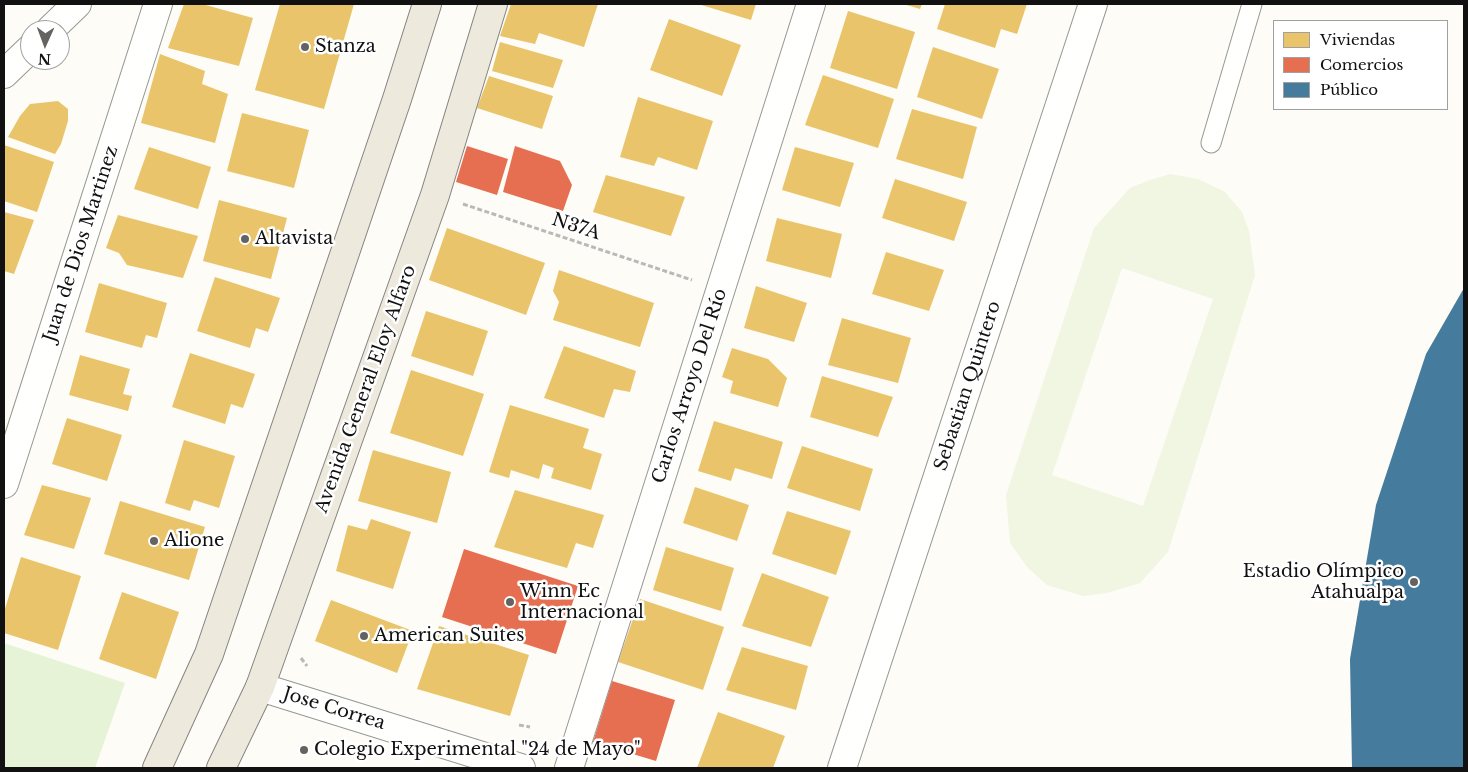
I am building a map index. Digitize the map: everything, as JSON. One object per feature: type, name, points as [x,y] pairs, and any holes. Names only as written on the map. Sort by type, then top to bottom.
[{"type":"main road","points":[[157,768],[209,654],[391,118],[427,4]]},
{"type":"main road","name":"Avenida General Eloy Alfaro","points":[[221,768],[260,686],[435,195],[494,4]]},
{"type":"street","points":[[60,20],[77,4]]},
{"type":"street","name":"Juan de Dios Martinez","points":[[4,484],[158,4]]},
{"type":"street","name":"Carlos Arroyo Del Río","points":[[569,768],[811,4]]},
{"type":"street","name":"Sebastian Quintero","points":[[842,768],[1093,4]]},
{"type":"street","points":[[4,74],[20,59]]},
{"type":"street","name":"Jose Correa","points":[[260,686],[521,768]]},
{"type":"lane","points":[[1211,143],[1252,4]]},
{"type":"path","name":"N37A","points":[[455,202],[697,282]]},
{"type":"path","points":[[519,725],[530,727]]},
{"type":"green space","points":[[1170,174],[1198,179],[1225,192],[1242,212],[1249,231],[1255,275],[1168,552],[1140,583],[1107,593],[1083,596],[1047,585],[1027,567],[1010,543],[1006,495],[1094,228],[1130,188]],"holes":[[[1122,268],[1213,299],[1143,506],[1052,475]]]},
{"type":"green space","points":[[4,643],[125,683],[95,768],[4,768]]},
{"type":"building: Viviendas","points":[[184,4],[202,4],[253,18],[239,66],[168,48]]},
{"type":"building: Viviendas","name":"Stanza","points":[[280,4],[354,4],[324,109],[255,90]]},
{"type":"building: Viviendas","points":[[511,4],[598,4],[584,47],[539,33],[535,44],[500,36]]},
{"type":"building: Viviendas","points":[[698,4],[756,4],[751,20]]},
{"type":"building: Viviendas","points":[[903,4],[922,4],[920,9]]},
{"type":"building: Viviendas","points":[[945,4],[1027,4],[1017,34],[1001,29],[995,48],[937,29]]},
{"type":"building: Viviendas","points":[[848,11],[915,32],[897,89],[830,68]]},
{"type":"building: Viviendas","points":[[669,19],[741,45],[722,96],[650,70]]},
{"type":"building: Viviendas","points":[[500,42],[563,60],[553,88],[492,71]]},
{"type":"building: Viviendas","points":[[933,47],[999,69],[982,119],[917,97]]},
{"type":"building: Viviendas","points":[[160,54],[205,71],[202,84],[228,94],[215,143],[141,123]]},
{"type":"building: Viviendas","points":[[823,75],[894,99],[878,148],[805,125]]},
{"type":"building: Viviendas","points":[[489,76],[553,96],[542,129],[477,108]]},
{"type":"building: Viviendas","points":[[638,97],[713,121],[697,170],[658,157],[654,166],[620,157]]},
{"type":"building: Viviendas","points":[[58,101],[68,109],[68,121],[61,144],[55,154],[8,137],[20,116],[30,104]]},
{"type":"building: Viviendas","points":[[912,109],[977,127],[963,179],[896,159]]},
{"type":"building: Viviendas","points":[[242,113],[309,130],[294,188],[227,171]]},
{"type":"building: Viviendas","points":[[4,145],[54,162],[37,212],[4,201]]},
{"type":"building: Viviendas","points":[[149,147],[211,167],[198,209],[134,189]]},
{"type":"building: Viviendas","points":[[795,147],[854,163],[840,207],[782,190]]},
{"type":"building: Viviendas","points":[[606,175],[685,197],[671,236],[593,212]]},
{"type":"building: Viviendas","points":[[895,179],[967,202],[954,241],[882,218]]},
{"type":"building: Viviendas","name":"Altavista","points":[[219,200],[287,218],[271,279],[203,261]]},
{"type":"building: Viviendas","points":[[4,212],[34,220],[14,274],[4,271]]},
{"type":"building: Viviendas","points":[[118,215],[198,236],[183,278],[127,265],[119,253],[106,248]]},
{"type":"building: Viviendas","points":[[777,218],[842,234],[831,278],[766,261]]},
{"type":"building: Viviendas","points":[[447,228],[545,263],[526,315],[429,280]]},
{"type":"building: Viviendas","points":[[886,252],[944,270],[929,311],[872,294]]},
{"type":"building: Viviendas","points":[[559,270],[654,303],[640,347],[553,320],[559,302],[553,291]]},
{"type":"building: Viviendas","points":[[215,277],[280,298],[268,332],[256,328],[250,348],[197,331]]},
{"type":"building: Viviendas","points":[[99,283],[167,303],[157,338],[146,335],[142,348],[85,332]]},
{"type":"building: Viviendas","points":[[756,286],[807,303],[794,342],[744,328]]},
{"type":"building: Viviendas","points":[[426,311],[488,331],[473,376],[411,356]]},
{"type":"building: Viviendas","points":[[842,318],[911,338],[898,383],[828,365]]},
{"type":"building: Viviendas","points":[[564,346],[636,371],[630,392],[614,389],[604,418],[544,398]]},
{"type":"building: Viviendas","points":[[732,348],[768,359],[787,378],[778,407],[730,393],[733,381],[722,377]]},
{"type":"building: Viviendas","points":[[190,353],[255,374],[243,408],[231,404],[225,424],[172,407]]},
{"type":"building: Viviendas","points":[[80,355],[130,369],[123,394],[132,396],[128,411],[69,395]]},
{"type":"building: Viviendas","points":[[411,370],[484,394],[463,456],[390,433]]},
{"type":"building: Viviendas","points":[[822,376],[893,397],[878,437],[810,417]]},
{"type":"building: Viviendas","points":[[510,405],[589,429],[583,448],[602,454],[591,490],[551,478],[554,468],[543,464],[539,479],[511,470],[509,478],[489,472]]},
{"type":"building: Viviendas","points":[[67,418],[122,435],[107,481],[52,464]]},
{"type":"building: Viviendas","points":[[714,421],[783,442],[772,479],[735,468],[731,481],[698,471]]},
{"type":"building: Viviendas","points":[[184,440],[235,456],[219,508],[194,500],[190,511],[165,503]]},
{"type":"building: Viviendas","points":[[802,446],[873,469],[860,511],[787,488]]},
{"type":"building: Viviendas","points":[[373,450],[451,472],[437,523],[358,501]]},
{"type":"building: Viviendas","points":[[42,485],[91,498],[74,549],[24,535]]},
{"type":"building: Viviendas","points":[[695,487],[749,505],[737,541],[683,523]]},
{"type":"building: Viviendas","points":[[515,490],[604,515],[593,548],[576,543],[567,568],[494,547]]},
{"type":"building: Viviendas","name":"Alione","points":[[120,501],[205,527],[189,580],[104,554]]},
{"type":"building: Viviendas","points":[[787,511],[851,531],[836,575],[772,554]]},
{"type":"building: Viviendas","points":[[371,519],[411,532],[393,589],[336,571],[348,525],[367,530]]},
{"type":"building: Viviendas","points":[[666,547],[734,568],[721,611],[653,590]]},
{"type":"building: Viviendas","points":[[21,557],[81,576],[58,650],[4,633],[4,612]]},
{"type":"building: Viviendas","points":[[762,573],[829,597],[811,647],[742,626]]},
{"type":"building: Viviendas","points":[[122,592],[179,612],[156,679],[99,659]]},
{"type":"building: Viviendas","points":[[640,599],[724,627],[703,690],[618,662]]},
{"type":"building: Viviendas","name":"American Suites","points":[[331,600],[413,631],[397,673],[315,641]]},
{"type":"building: Viviendas","points":[[439,626],[529,655],[510,716],[417,689]]},
{"type":"building: Viviendas","points":[[742,647],[808,666],[796,710],[726,690]]},
{"type":"building: Viviendas","points":[[718,712],[785,736],[773,768],[697,768]]},
{"type":"building: Comercios","points":[[467,146],[508,159],[497,195],[456,182]]},
{"type":"building: Comercios","points":[[515,146],[560,161],[572,185],[563,211],[503,192]]},
{"type":"building: Comercios","name":"Winn Ec Internacional","points":[[464,549],[578,586],[556,654],[442,617]]},
{"type":"building: Comercios","points":[[612,681],[675,700],[656,761],[593,742]]},
{"type":"building: Público","name":"Estadio Olímpico Atahualpa","points":[[1464,288],[1464,768],[1352,768],[1350,659],[1376,505],[1426,354]]},
{"type":"place","name":"Stanza","points":[[305,47]]},
{"type":"place","name":"Altavista","points":[[245,239]]},
{"type":"place","name":"Alione","points":[[154,541]]},
{"type":"place","name":"Estadio Olímpico Atahualpa","points":[[1414,582]]},
{"type":"place","name":"Winn Ec Internacional","points":[[510,602]]},
{"type":"place","name":"American Suites","points":[[364,636]]},
{"type":"place","name":"Colegio Experimental \"24 de Mayo\"","points":[[304,750]]}]
